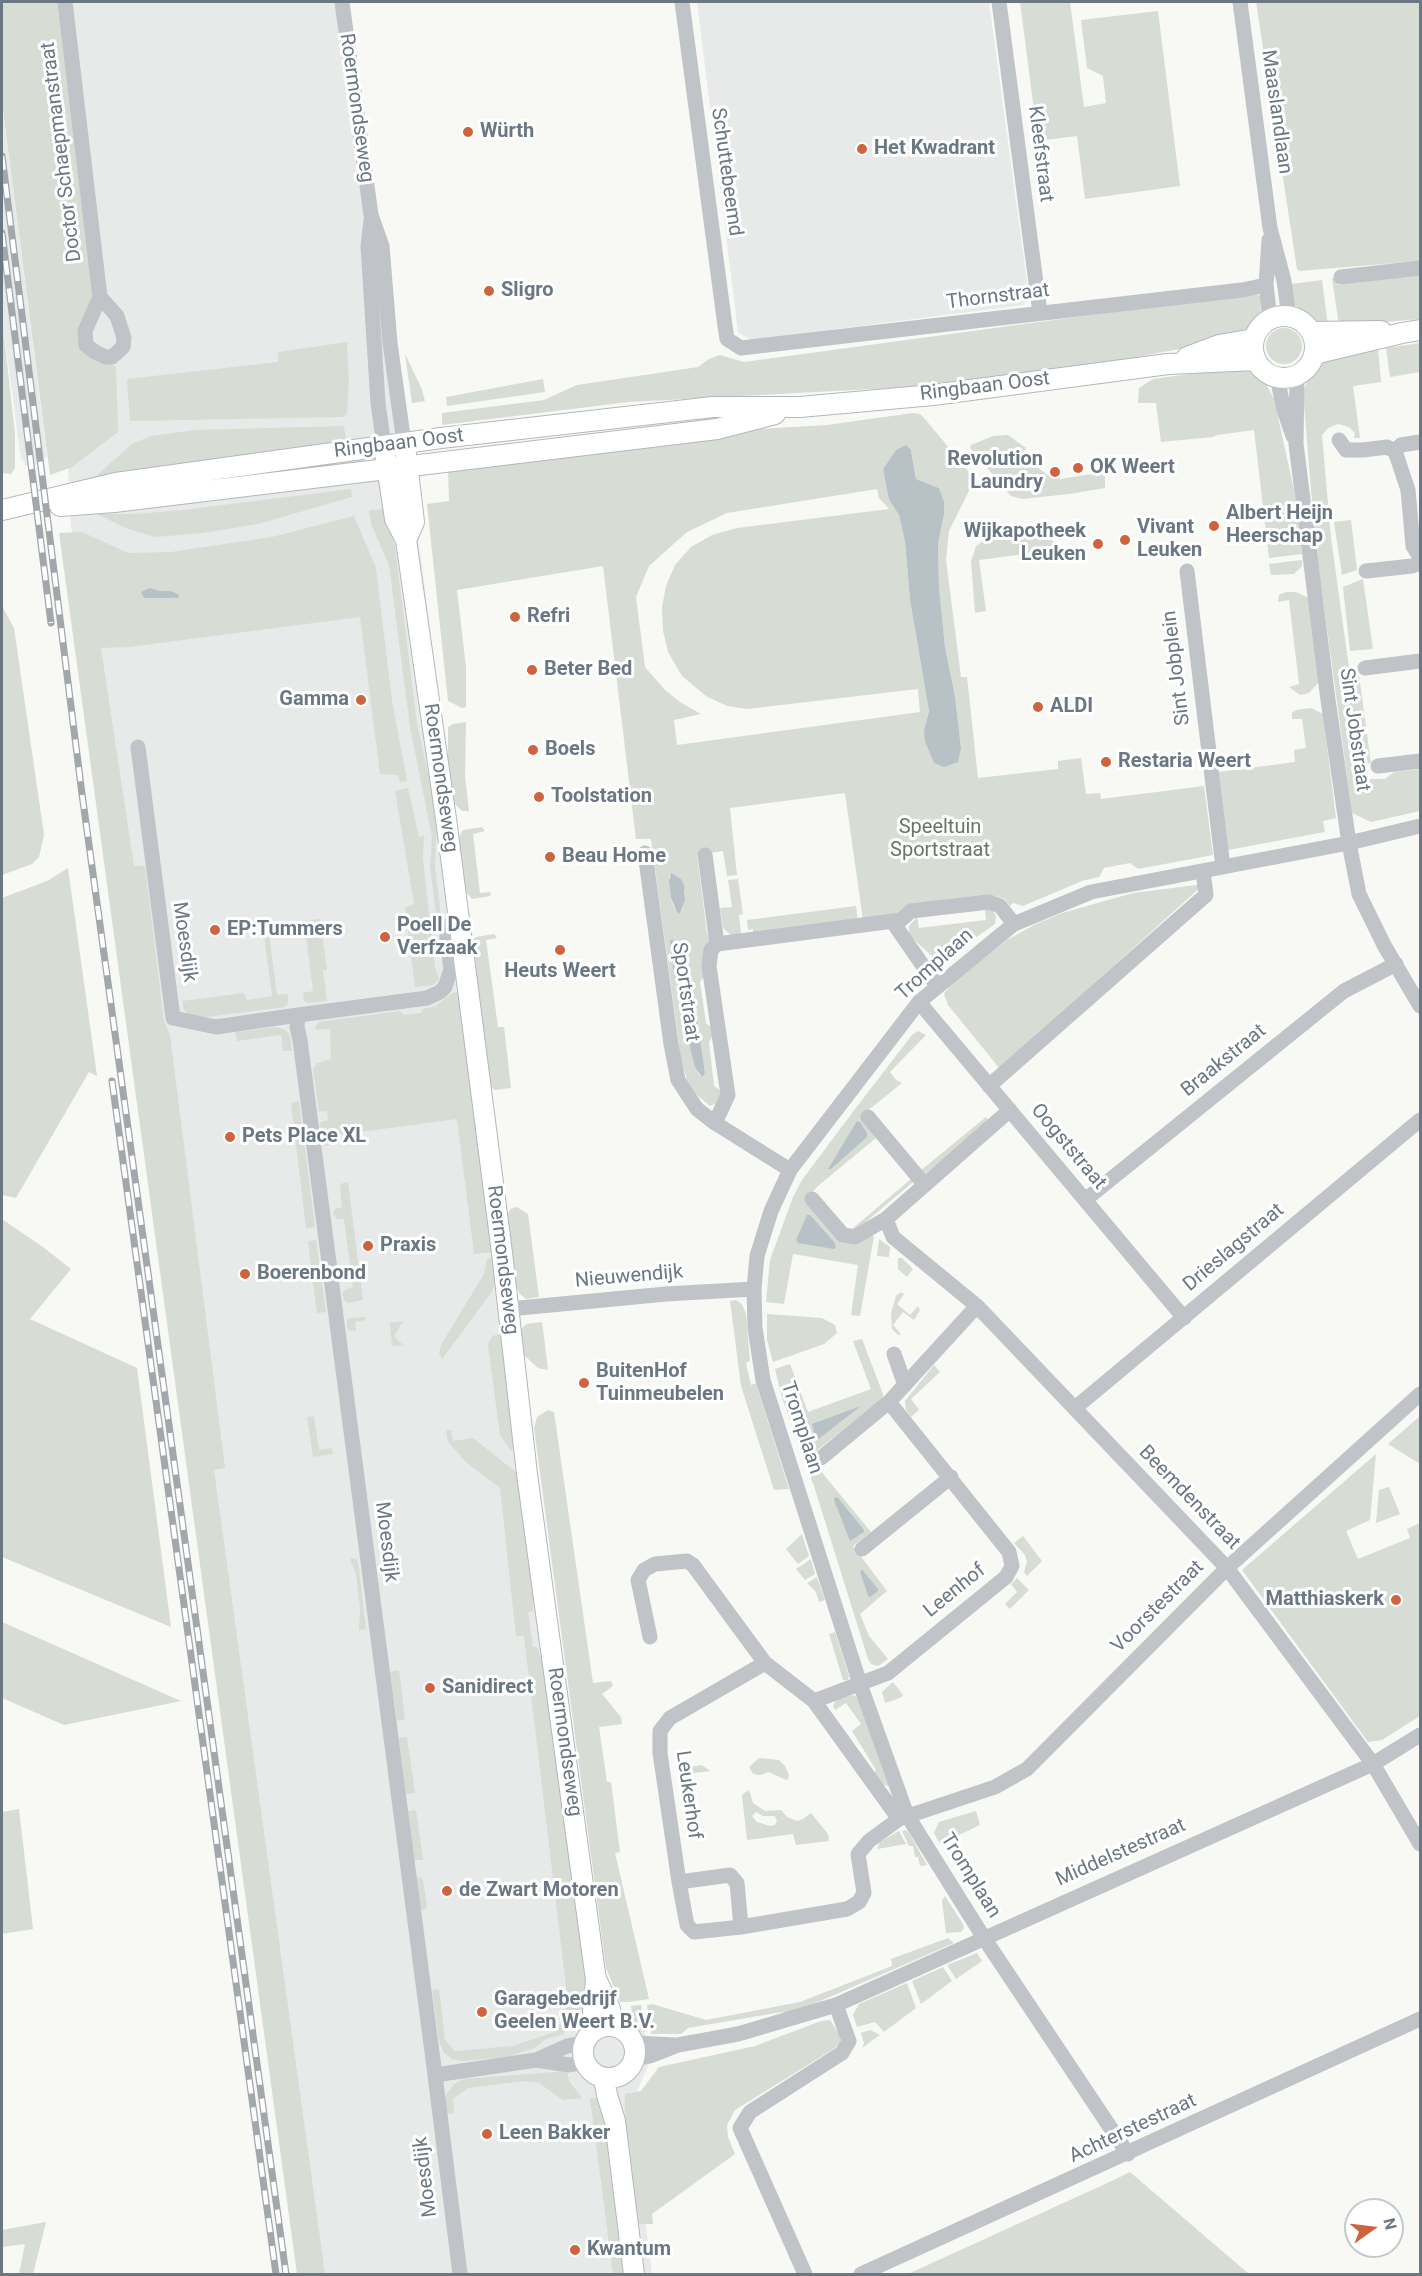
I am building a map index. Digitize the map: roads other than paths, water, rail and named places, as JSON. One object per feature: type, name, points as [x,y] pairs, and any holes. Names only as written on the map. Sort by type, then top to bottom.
[{"type":"main road","points":[[1280,317],[1305,324],[1311,332],[1315,346],[1314,354],[1305,369],[1297,375],[1277,377],[1261,368],[1256,360],[1253,353],[1254,339],[1263,324],[1280,317]]},
{"type":"main road","points":[[1311,332],[1359,330],[1411,332]]},
{"type":"main road","points":[[1314,354],[1411,332]]},
{"type":"main road","name":"Ringbaan Oost","points":[[1168,364],[1219,345],[1254,339]]},
{"type":"main road","name":"Ringbaan Oost","points":[[2,510],[116,483],[404,443],[713,407],[800,407],[933,395],[1168,364],[1256,360]]},
{"type":"main road","name":"Ringbaan Oost","points":[[2,510],[114,502],[717,429],[800,407]]},
{"type":"main road","name":"Roermondseweg","points":[[404,443],[414,522],[406,540]]},
{"type":"main road","name":"Roermondseweg","points":[[384,446],[395,519],[406,540],[457,907],[509,1309],[529,1485],[596,1980],[593,2012],[595,2040]]},
{"type":"main road","points":[[625,2031],[634,2051],[628,2070],[612,2077],[591,2071],[595,2040],[625,2031]]},
{"type":"main road","points":[[612,2077],[607,2095],[615,2121],[634,2274]]},
{"type":"street","name":"Doctor Schaepmanstraat","points":[[65,2],[100,297]]},
{"type":"street","name":"Roermondseweg","points":[[342,2],[371,214],[382,246],[390,343],[404,443]]},
{"type":"street","name":"Schuttebeemd","points":[[682,2],[727,339],[735,345]]},
{"type":"street","name":"Kleefstraat","points":[[999,2],[1041,313]]},
{"type":"street","name":"Maaslandlaan","points":[[1240,2],[1270,228],[1284,281],[1280,317]]},
{"type":"street","name":"Roermondseweg","points":[[371,214],[368,246],[378,403],[384,446]]},
{"type":"street","name":"Maaslandlaan","points":[[1270,228],[1266,285],[1280,317]]},
{"type":"street","points":[[1341,277],[1420,268]]},
{"type":"street","name":"Thornstraat","points":[[735,345],[741,348],[1242,290],[1266,285]]},
{"type":"street","name":"Sint Jobstraat","points":[[1297,375],[1296,444],[1329,710],[1349,843],[1359,894],[1420,1006]]},
{"type":"street","name":"Sint Jobstraat","points":[[1277,377],[1284,410],[1296,444]]},
{"type":"street","points":[[1340,440],[1346,450],[1387,447],[1395,451],[1413,479],[1413,546],[1420,557]]},
{"type":"street","points":[[1395,451],[1401,445],[1420,442]]},
{"type":"street","points":[[1366,571],[1420,563]]},
{"type":"street","name":"Sint Jobplein","points":[[1187,571],[1223,867]]},
{"type":"street","points":[[1365,668],[1420,661]]},
{"type":"street","name":"Moesdijk","points":[[138,747],[173,1017],[216,1027],[427,998],[445,987],[451,969],[447,938],[457,907]]},
{"type":"street","points":[[1378,766],[1420,761]]},
{"type":"street","name":"Tromplaan","points":[[1128,2154],[903,1817],[763,1380],[755,1328],[754,1289],[757,1256],[771,1211],[790,1170],[919,1002],[1014,924],[1091,892],[1349,843],[1420,826]]},
{"type":"street","name":"Sportstraat","points":[[645,853],[678,1080],[697,1109],[715,1123],[790,1170]]},
{"type":"street","name":"Sportstraat","points":[[705,855],[717,944]]},
{"type":"street","points":[[989,1086],[1206,895],[1203,871]]},
{"type":"street","name":"Sportstraat","points":[[715,1123],[728,1095],[709,966],[711,950],[717,944],[901,920],[911,911],[989,902],[1000,906],[1014,924]]},
{"type":"street","points":[[892,921],[937,986]]},
{"type":"street","name":"Braakstraat","points":[[1085,1200],[1344,990],[1396,964]]},
{"type":"street","name":"Oogststraat","points":[[919,1002],[1184,1318]]},
{"type":"street","name":"Moesdijk","points":[[298,1015],[297,1027],[460,2274]]},
{"type":"street","points":[[812,1199],[843,1235],[855,1237],[886,1219],[1010,1110]]},
{"type":"street","points":[[868,1117],[924,1184]]},
{"type":"street","name":"Drieslagstraat","points":[[1075,1408],[1420,1120]]},
{"type":"street","name":"Beemdenstraat","points":[[886,1219],[893,1237],[976,1306],[1227,1568],[1373,1764],[1420,1844]]},
{"type":"street","name":"Nieuwendijk","points":[[509,1309],[666,1294],[754,1289]]},
{"type":"street","points":[[821,1458],[890,1402],[976,1306]]},
{"type":"street","points":[[894,1354],[905,1384]]},
{"type":"street","name":"Voorstestraat","points":[[903,1817],[996,1786],[1027,1769],[1227,1568],[1420,1394]]},
{"type":"street","name":"Leenhof","points":[[860,1684],[888,1673],[1006,1577],[1012,1566],[1009,1552],[890,1402]]},
{"type":"street","points":[[862,1549],[951,1477]]},
{"type":"street","points":[[650,1637],[638,1580],[644,1570],[656,1564],[687,1562],[693,1565],[765,1663],[814,1701],[903,1817]]},
{"type":"street","name":"Leukerhof","points":[[765,1663],[670,1718],[660,1731],[660,1752],[687,1925],[694,1932],[741,1927],[847,1909],[859,1902],[864,1893],[858,1854],[869,1841],[903,1817]]},
{"type":"street","points":[[814,1701],[860,1684]]},
{"type":"street","name":"Middelstestraat","points":[[634,2051],[650,2056],[678,2045],[738,2034],[836,2004],[1373,1764],[1420,1735]]},
{"type":"street","points":[[679,1882],[730,1875],[738,1883],[741,1927]]},
{"type":"street","points":[[805,2274],[740,2128],[750,2112],[842,2053],[849,2042],[836,2004]]},
{"type":"street","name":"Achterstestraat","points":[[861,2274],[1420,2019]]},
{"type":"street","points":[[435,2075],[536,2060],[567,2046],[595,2040]]},
{"type":"railway","points":[[2,156],[82,794],[286,2274]]},
{"type":"railway","points":[[2,233],[51,623]]},
{"type":"railway","points":[[112,1081],[276,2274]]},
{"type":"place","name":"Würth","points":[[468,132]]},
{"type":"place","name":"Het Kwadrant","points":[[862,149]]},
{"type":"place","name":"Sligro","points":[[489,291]]},
{"type":"place","name":"OK Weert","points":[[1078,468]]},
{"type":"place","name":"Revolution Laundry","points":[[1055,472]]},
{"type":"place","name":"Albert Heijn Heerschap","points":[[1214,526]]},
{"type":"place","name":"Vivant Leuken","points":[[1125,540]]},
{"type":"place","name":"Wijkapotheek Leuken","points":[[1098,544]]},
{"type":"place","name":"Refri","points":[[515,617]]},
{"type":"place","name":"Beter Bed","points":[[532,670]]},
{"type":"place","name":"Gamma","points":[[361,700]]},
{"type":"place","name":"ALDI","points":[[1038,707]]},
{"type":"place","name":"Boels","points":[[533,750]]},
{"type":"place","name":"Restaria Weert","points":[[1106,762]]},
{"type":"place","name":"Toolstation","points":[[539,797]]},
{"type":"place","name":"Beau Home","points":[[550,857]]},
{"type":"place","name":"EP:Tummers","points":[[215,930]]},
{"type":"place","name":"Poell De Verfzaak","points":[[385,937]]},
{"type":"place","name":"Heuts Weert","points":[[560,950]]},
{"type":"place","name":"Pets Place XL","points":[[230,1137]]},
{"type":"place","name":"Praxis","points":[[368,1246]]},
{"type":"place","name":"Boerenbond","points":[[245,1274]]},
{"type":"place","name":"BuitenHof Tuinmeubelen","points":[[584,1383]]},
{"type":"place","name":"Matthiaskerk","points":[[1396,1600]]},
{"type":"place","name":"Sanidirect","points":[[430,1688]]},
{"type":"place","name":"de Zwart Motoren","points":[[447,1891]]},
{"type":"place","name":"Garagebedrijf Geelen Weert B.V.","points":[[482,2012]]},
{"type":"place","name":"Leen Bakker","points":[[487,2134]]},
{"type":"place","name":"Kwantum","points":[[575,2250]]},
{"type":"park label","name":"Speeltuin Sportstraat","points":[[940,840]]}]
